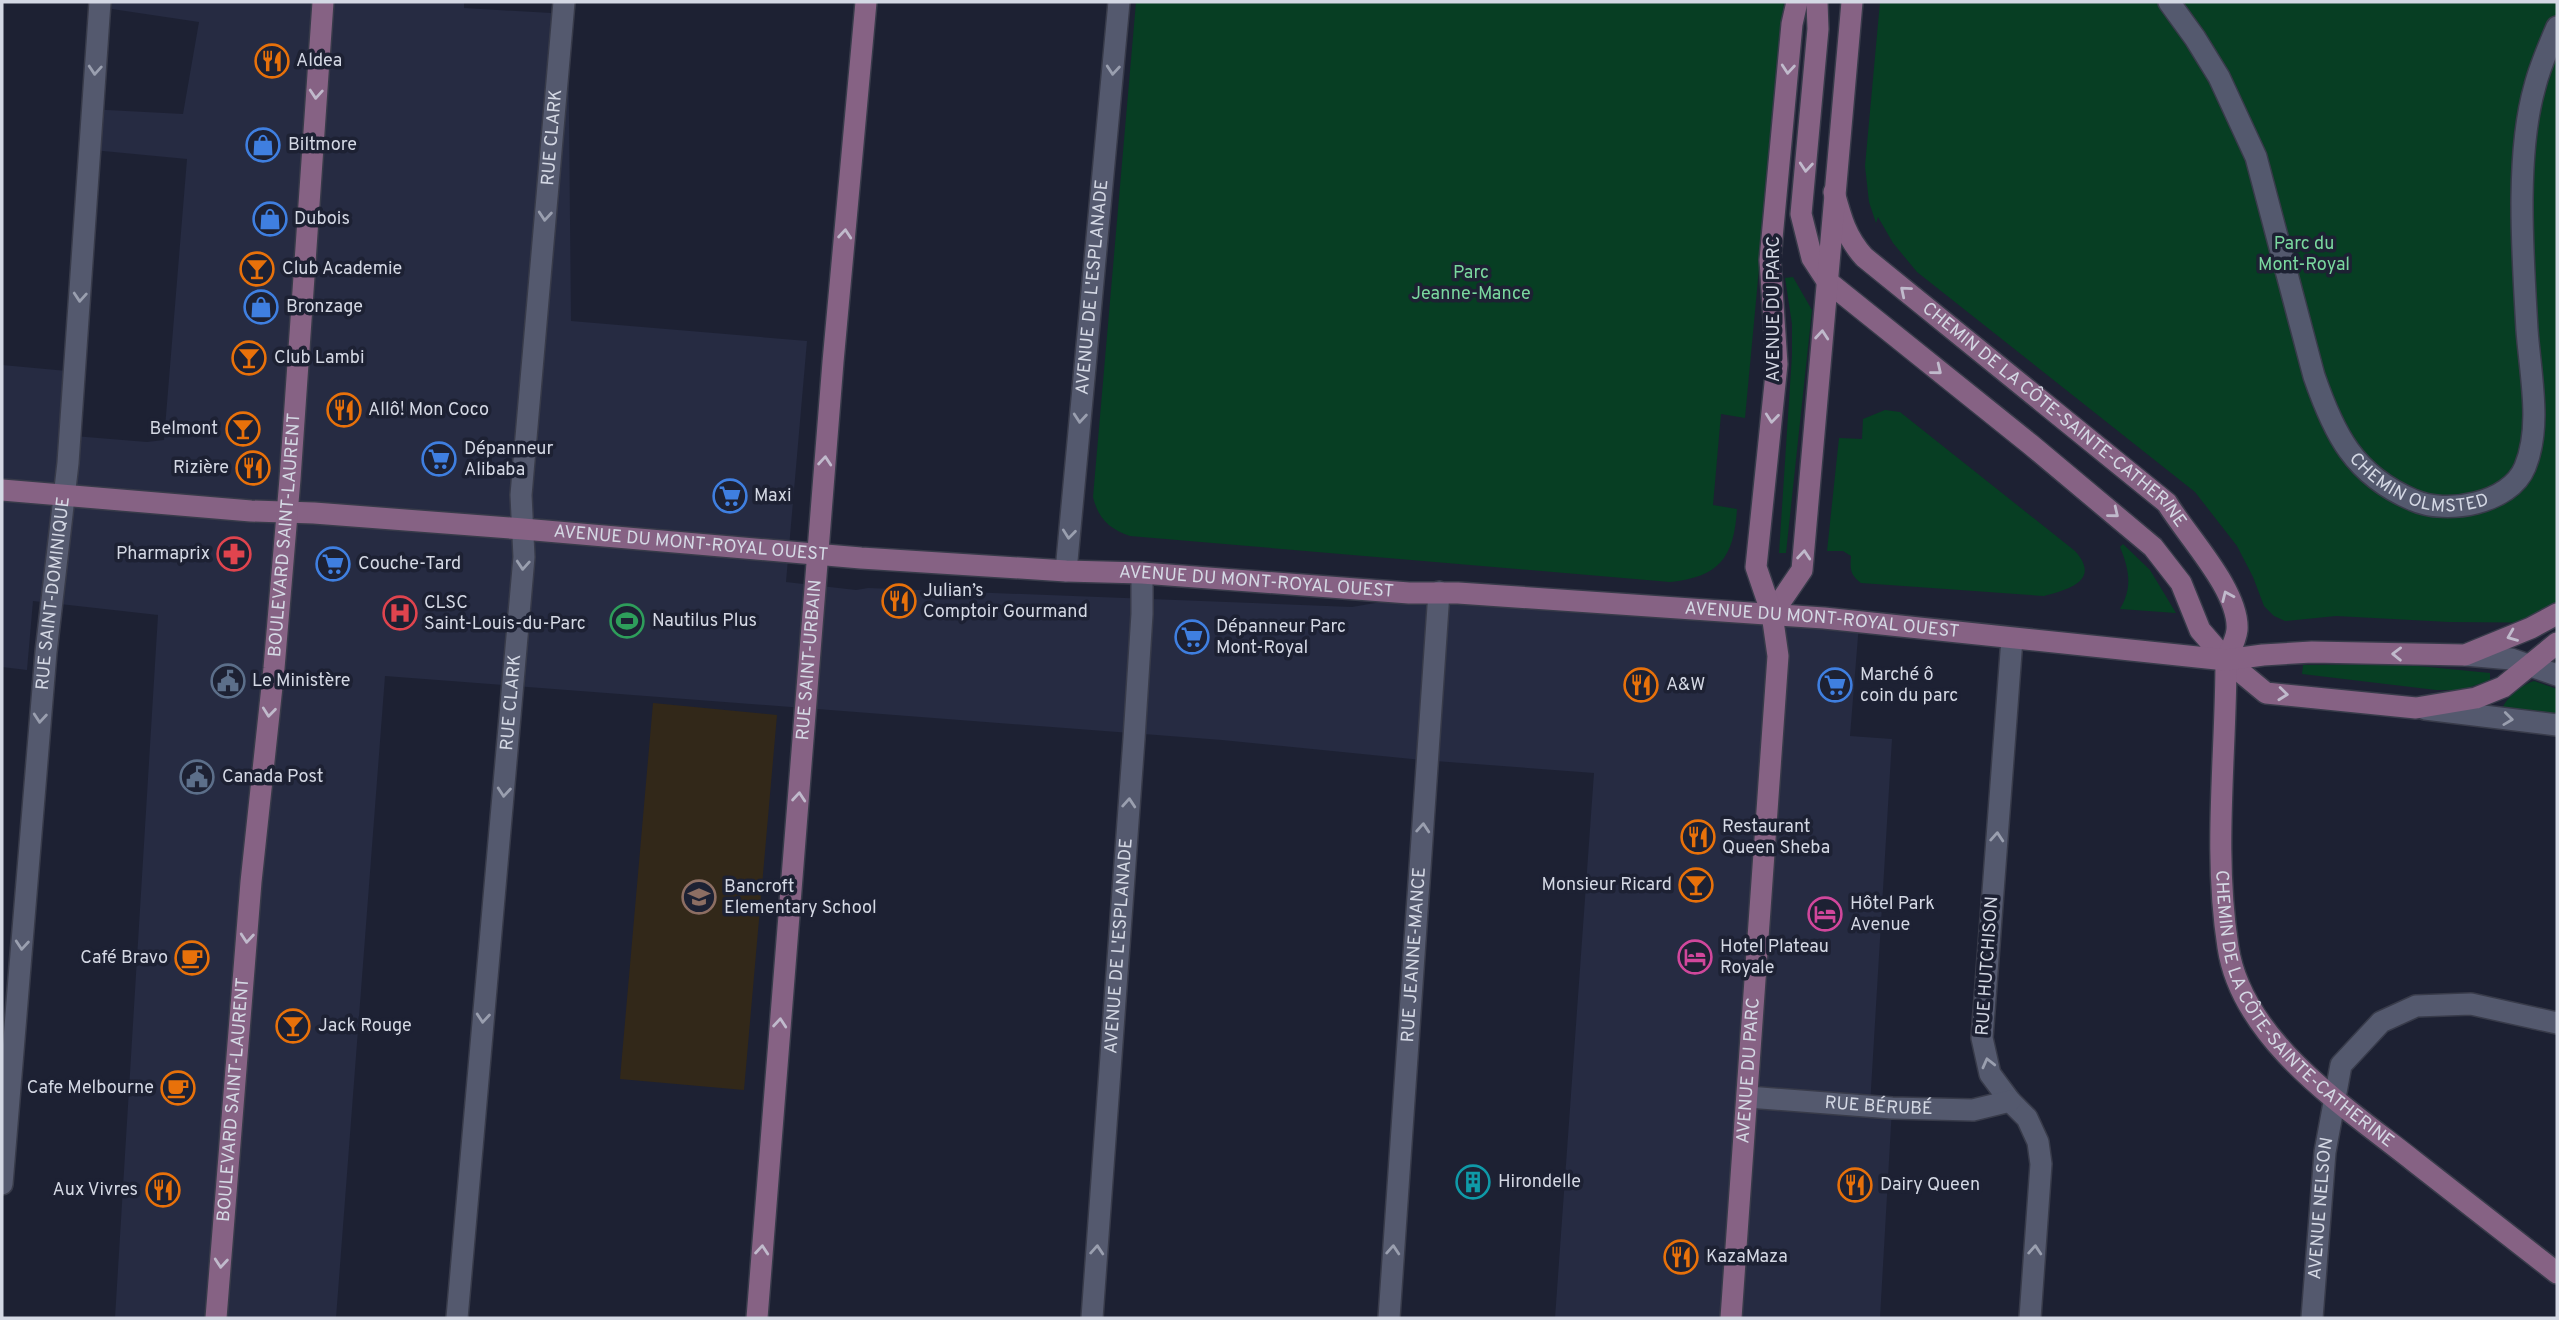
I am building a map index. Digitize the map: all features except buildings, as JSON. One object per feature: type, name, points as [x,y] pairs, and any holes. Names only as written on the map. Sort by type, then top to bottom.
[{"type":"main road","name":"BOULEVARD SAINT-LAURENT","points":[[216,1318],[250,896],[287,512],[323,2]]},
{"type":"main road","name":"RUE SAINT-URBAIN","points":[[757,1318],[818,554],[866,2]]},
{"type":"main road","name":"AVENUE DU PARC","points":[[1731,1318],[1778,656],[1772,614],[1756,567],[1777,364],[1770,260],[1792,24],[1797,2]]},
{"type":"main road","name":"AVENUE DU PARC","points":[[1817,2],[1818,29],[1801,214],[1812,258],[1827,281]]},
{"type":"main road","points":[[1772,614],[1802,570],[1852,2]]},
{"type":"main road","name":"CHEMIN DE LA CÔTE-SAINTE-CATHERINE","points":[[1834,192],[1842,224],[1851,242],[1864,257],[2166,503],[2212,566],[2229,597],[2237,632],[2226,660],[2221,865],[2228,948],[2239,988],[2248,1004],[2296,1064],[2334,1098],[2557,1273]]},
{"type":"main road","name":"CHEMIN DE LA CÔTE-SAINTE-CATHERINE","points":[[1827,281],[2071,477],[2153,547],[2181,583],[2200,630],[2226,660]]},
{"type":"main road","name":"AVENUE DU MONT-ROYAL OUEST","points":[[2,490],[818,554],[1772,614],[2226,660],[2263,654],[2312,652],[2465,655]]},
{"type":"main road","points":[[2465,655],[2531,628],[2557,614]]},
{"type":"main road","points":[[2226,660],[2266,693],[2416,708],[2490,694],[2503,687],[2557,643]]},
{"type":"street","name":"RUE SAINT-DOMINIQUE","points":[[2,1184],[46,652],[64,495],[100,2]]},
{"type":"street","name":"RUE CLARK","points":[[457,1318],[524,557],[521,495],[564,2]]},
{"type":"street","name":"AVENUE DE L'ESPLANADE","points":[[1066,571],[1119,2]]},
{"type":"street","name":"CHEMIN OLMSTED","points":[[2169,2],[2195,37],[2219,78],[2241,120],[2256,157],[2307,351],[2325,408],[2337,431],[2352,455],[2372,477],[2415,501],[2438,507],[2456,507],[2478,502],[2506,490],[2519,479],[2532,444],[2533,415],[2523,237],[2523,167],[2534,87],[2557,27]]},
{"type":"street","name":"AVENUE DE L'ESPLANADE","points":[[1092,1318],[1142,614],[1142,573]]},
{"type":"street","name":"RUE JEANNE-MANCE","points":[[1389,1318],[1439,592]]},
{"type":"street","name":"RUE HUTCHISON","points":[[2012,639],[1982,1038],[1990,1074],[2027,1118],[2038,1142],[2041,1164],[2030,1318]]},
{"type":"street","points":[[2465,655],[2511,659],[2557,675]]},
{"type":"street","points":[[2416,708],[2557,725]]},
{"type":"street","name":"AVENUE NELSON","points":[[2312,1318],[2325,1152],[2341,1065],[2381,1022],[2416,1006],[2471,1004],[2557,1023]]},
{"type":"street","name":"RUE BÉRUBÉ","points":[[1748,1097],[1892,1108],[1973,1110],[2010,1101]]},
{"type":"shaded area","points":[[112,2],[464,2],[464,8],[568,14],[571,321],[807,341],[786,582],[856,590],[868,588],[1352,607],[1439,592],[1859,624],[1850,736],[1892,739],[1870,1106],[1892,1108],[1880,1318],[1555,1318],[1594,773],[1422,760],[1222,740],[385,676],[336,1318],[115,1318],[158,615],[33,601],[27,670],[2,667],[2,365],[78,372],[74,436],[147,442],[164,440],[187,159],[82,149],[88,109],[183,114],[199,22],[112,9]]},
{"type":"shaded area","name":"Bancroft Elementary School","points":[[653,703],[777,715],[744,1090],[620,1079]]},
{"type":"green space","name":"Parc Jeanne-Mance","points":[[1136,2],[1784,2],[1745,418],[1721,414],[1713,505],[1737,509],[1732,540],[1721,562],[1701,575],[1670,582],[1130,536],[1106,522],[1093,497]]},
{"type":"green space","name":"Parc du Mont-Royal","points":[[1880,2],[2557,2],[2557,623],[2449,622],[2336,616],[2285,621],[2274,616],[2264,606],[2237,546],[2195,492],[1917,272],[1893,243],[1878,217],[1876,223],[1869,202],[1865,166]]},
{"type":"green space","points":[[1793,277],[1812,310],[1786,553],[1779,553],[1792,355],[1792,324],[1785,278]]},
{"type":"green space","points":[[1885,410],[1900,412],[2075,551],[2085,570],[2083,577],[2071,587],[2044,596],[1861,583],[1857,580],[1852,571],[1851,556],[1843,551],[1827,551],[1839,438],[1862,439],[1863,419]]},
{"type":"green space","points":[[2123,544],[2150,570],[2176,613],[2120,609],[2128,586],[2126,563],[2120,547]]},
{"type":"green space","points":[[2398,664],[2490,673],[2490,680],[2462,690],[2436,690],[2302,674],[2303,665]]},
{"type":"green space","points":[[2534,681],[2557,689],[2557,715],[2505,710],[2503,707],[2512,695]]},
{"type":"place","name":"Aldea","points":[[272,61]]},
{"type":"place","name":"Biltmore","points":[[263,145]]},
{"type":"place","name":"Dubois","points":[[270,219]]},
{"type":"place","name":"Club Academie","points":[[257,269]]},
{"type":"place","name":"Bronzage","points":[[261,307]]},
{"type":"place","name":"Club Lambi","points":[[249,358]]},
{"type":"place","name":"Allô! Mon Coco","points":[[344,410]]},
{"type":"place","name":"Belmont","points":[[243,429]]},
{"type":"place","name":"Dépanneur Alibaba","points":[[439,459]]},
{"type":"place","name":"Rizière","points":[[253,468]]},
{"type":"place","name":"Maxi","points":[[730,496]]},
{"type":"place","name":"Pharmaprix","points":[[234,554]]},
{"type":"place","name":"Couche-Tard","points":[[333,564]]},
{"type":"place","name":"Julian’s Comptoir Gourmand","points":[[899,601]]},
{"type":"place","name":"CLSC Saint-Louis-du-Parc","points":[[400,613]]},
{"type":"place","name":"Nautilus Plus","points":[[627,621]]},
{"type":"place","name":"Dépanneur Parc Mont-Royal","points":[[1192,637]]},
{"type":"place","name":"Le Ministère","points":[[228,681]]},
{"type":"place","name":"A&W","points":[[1641,685]]},
{"type":"place","name":"Marché ô coin du parc","points":[[1835,685]]},
{"type":"place","name":"Canada Post","points":[[197,777]]},
{"type":"place","name":"Restaurant Queen Sheba","points":[[1698,837]]},
{"type":"place","name":"Monsieur Ricard","points":[[1696,885]]},
{"type":"place","name":"Bancroft Elementary School","points":[[699,897]]},
{"type":"place","name":"Hôtel Park Avenue","points":[[1825,914]]},
{"type":"place","name":"Hotel Plateau Royale","points":[[1695,957]]},
{"type":"place","name":"Café Bravo","points":[[192,958]]},
{"type":"place","name":"Jack Rouge","points":[[293,1026]]},
{"type":"place","name":"Cafe Melbourne","points":[[178,1088]]},
{"type":"place","name":"Hirondelle","points":[[1473,1182]]},
{"type":"place","name":"Dairy Queen","points":[[1855,1185]]},
{"type":"place","name":"Aux Vivres","points":[[163,1190]]},
{"type":"place","name":"KazaMaza","points":[[1681,1257]]}]
